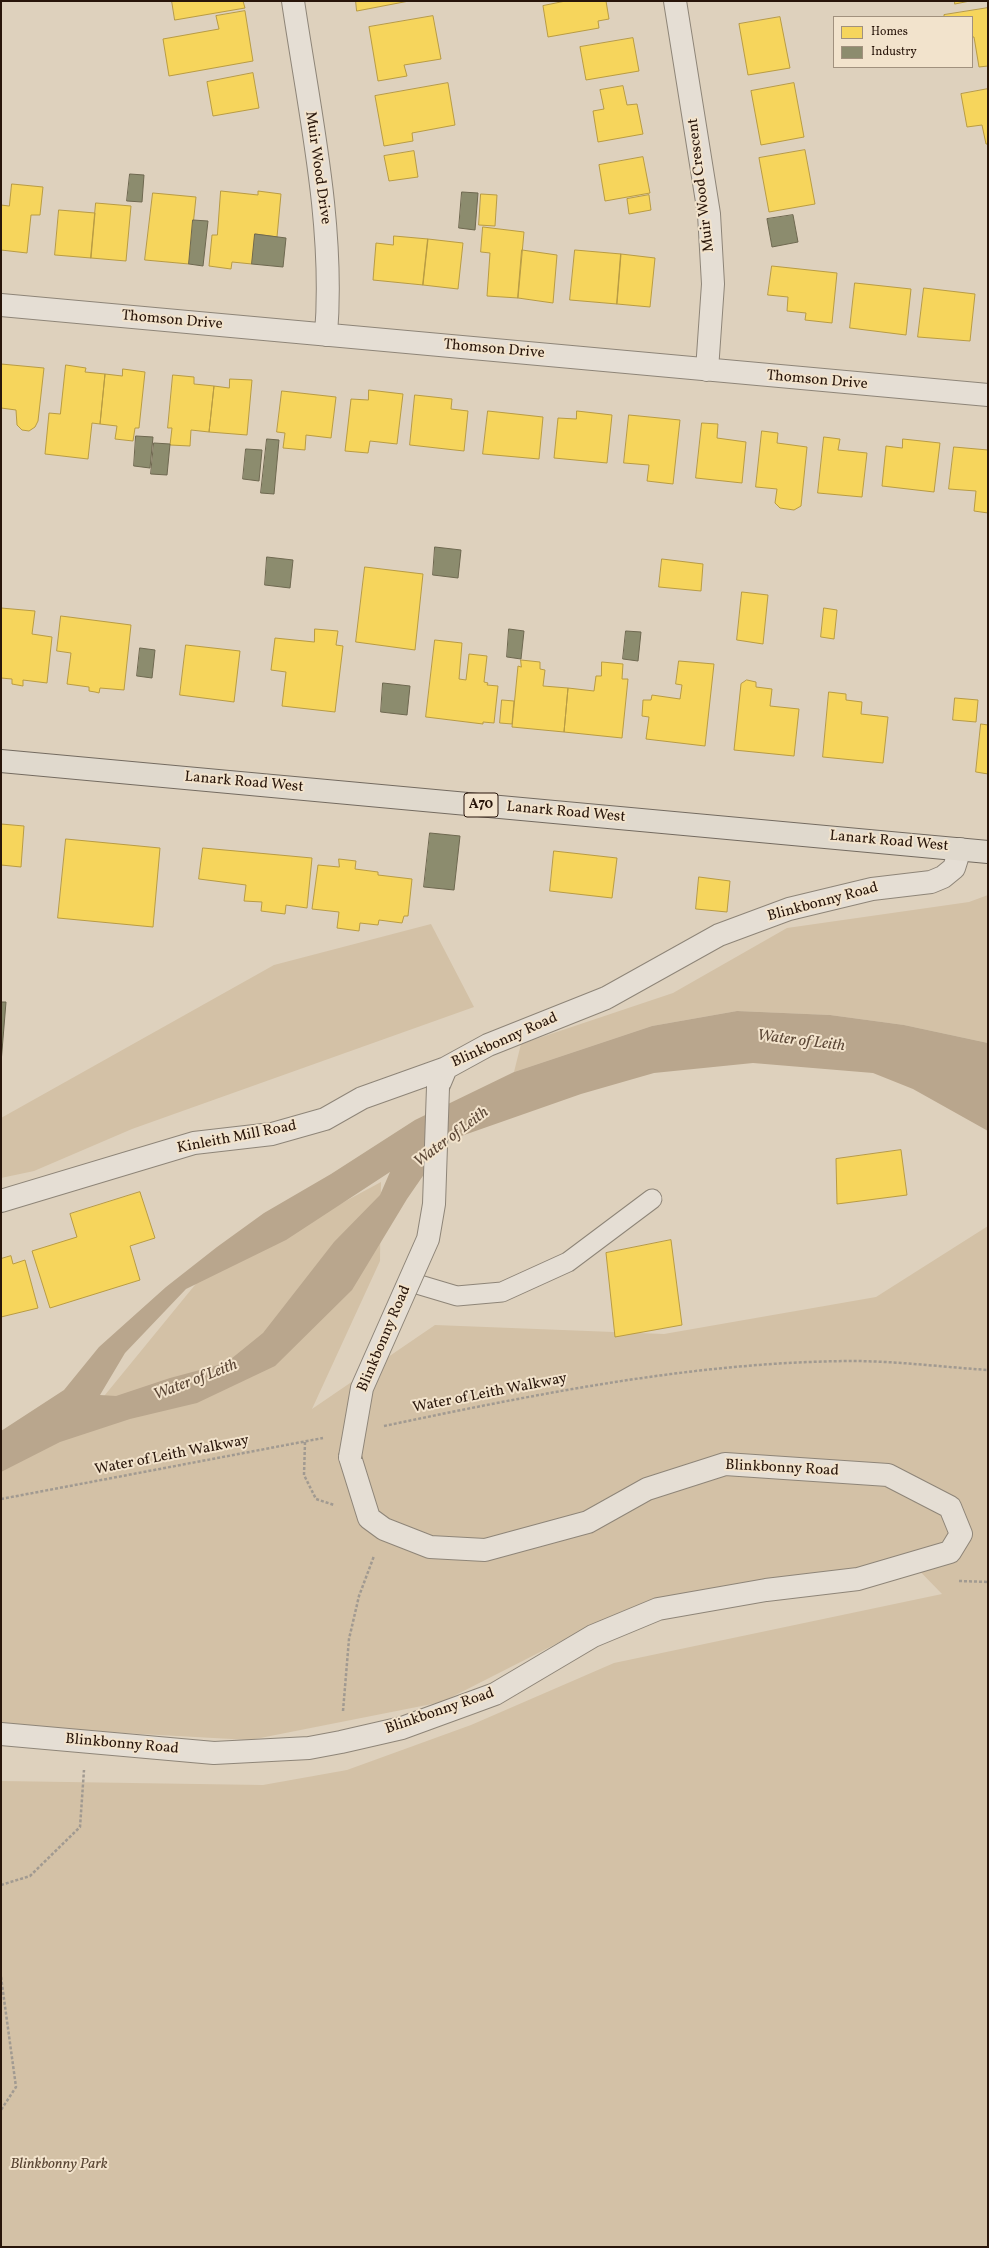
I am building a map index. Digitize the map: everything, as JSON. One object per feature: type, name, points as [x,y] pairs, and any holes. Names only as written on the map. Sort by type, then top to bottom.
[{"type":"main road","name":"Lanark Road West","points":[[1,761],[988,852]]},
{"type":"street","name":"Muir Wood Drive","points":[[293,1],[326,223],[329,271],[326,335]]},
{"type":"street","name":"Muir Wood Crescent","points":[[675,1],[709,214],[713,284],[708,370]]},
{"type":"street","name":"Thomson Drive","points":[[1,305],[988,395]]},
{"type":"street","name":"Blinkbonny Road","points":[[1,1734],[214,1753],[309,1748],[402,1728],[495,1694],[593,1636],[658,1609],[766,1590],[858,1579],[950,1552],[961,1534],[950,1507],[888,1475],[725,1464],[647,1489],[588,1522],[486,1550],[430,1547],[384,1529],[369,1518],[350,1457],[362,1388],[428,1239],[434,1204],[442,1077],[488,1045],[606,998],[719,935],[789,909],[872,889],[931,882],[943,877],[954,868],[960,849]]},
{"type":"street","name":"Kinleith Mill Road","points":[[1,1201],[194,1143],[272,1134],[325,1119],[362,1098],[442,1077]]},
{"type":"lane","points":[[410,1282],[456,1296],[502,1292],[568,1262],[652,1199]]},
{"type":"path","name":"Water of Leith Walkway","points":[[383,1426],[528,1396],[710,1369],[851,1361],[988,1370]]},
{"type":"path","name":"Water of Leith Walkway","points":[[1,1499],[330,1437]]},
{"type":"path","points":[[304,1475],[305,1442]]},
{"type":"path","points":[[340,1742],[349,1639],[360,1596],[384,1529]]},
{"type":"path","points":[[1,1885],[30,1876],[80,1827],[86,1741]]},
{"type":"path","points":[[1,1977],[16,2087],[1,2110]]},
{"type":"green space","points":[[988,895],[988,1043],[904,1025],[830,1015],[737,1011],[652,1026],[514,1072],[521,1044],[673,993],[787,928],[969,902]]},
{"type":"green space","points":[[431,924],[474,1007],[132,1129],[34,1171],[1,1178],[1,1118],[274,965]]},
{"type":"green space","name":"Blinkbonny Park","points":[[381,1182],[380,1261],[312,1409],[435,1325],[664,1334],[876,1297],[988,1226],[988,2247],[1,2247],[1,1781],[263,1785],[347,1770],[471,1725],[614,1663],[942,1594],[908,1559],[603,1620],[442,1702],[250,1740],[86,1731],[1,1723],[1,1470],[78,1428],[199,1280]]},
{"type":"water","name":"Water of Leith","points":[[737,1011],[830,1015],[904,1025],[988,1043],[988,1131],[913,1089],[873,1073],[753,1063],[654,1073],[581,1094],[447,1141],[407,1199],[352,1290],[275,1366],[197,1403],[130,1419],[60,1442],[1,1472],[1,1431],[64,1390],[99,1347],[166,1287],[264,1213],[331,1174],[415,1120],[514,1072],[652,1026]],"holes":[[[390,1172],[380,1195],[334,1242],[263,1333],[226,1363],[170,1378],[116,1396],[100,1395],[125,1353],[186,1289],[286,1240]]]},
{"type":"building: Homes","points":[[172,1],[243,1],[245,8],[175,20]]},
{"type":"building: Homes","points":[[356,1],[409,1],[357,11]]},
{"type":"building: Homes","points":[[566,1],[606,1],[609,19],[598,21],[599,28],[548,37],[543,6]]},
{"type":"building: Homes","points":[[955,1],[970,1],[955,4]]},
{"type":"building: Homes","points":[[988,8],[988,66],[979,67],[973,37],[973,16],[944,15]]},
{"type":"building: Homes","points":[[245,11],[253,61],[169,76],[163,39],[219,29],[216,16]]},
{"type":"building: Homes","points":[[433,16],[441,59],[404,65],[407,76],[378,81],[369,27]]},
{"type":"building: Homes","points":[[780,17],[790,68],[748,75],[739,24]]},
{"type":"building: Homes","points":[[633,38],[639,71],[586,80],[580,47]]},
{"type":"building: Homes","points":[[253,73],[259,108],[213,116],[207,82]]},
{"type":"building: Homes","points":[[448,83],[455,125],[412,133],[413,141],[384,146],[375,96]]},
{"type":"building: Homes","points":[[794,83],[804,137],[761,145],[751,91]]},
{"type":"building: Homes","points":[[623,86],[627,105],[637,104],[643,134],[598,142],[593,111],[604,109],[600,90]]},
{"type":"building: Homes","points":[[988,89],[988,144],[986,144],[982,125],[967,127],[961,94]]},
{"type":"building: Homes","points":[[805,150],[815,204],[769,212],[759,158]]},
{"type":"building: Homes","points":[[414,151],[418,177],[389,181],[384,156]]},
{"type":"building: Homes","points":[[643,157],[650,193],[605,201],[599,165]]},
{"type":"building: Homes","points":[[12,184],[43,187],[40,215],[31,215],[27,253],[1,250],[1,205],[9,206]]},
{"type":"building: Homes","points":[[221,191],[258,195],[258,191],[281,194],[277,237],[255,234],[252,264],[232,262],[231,269],[209,266],[212,235],[217,235]]},
{"type":"building: Homes","points":[[153,193],[196,197],[189,264],[145,260]]},
{"type":"building: Homes","points":[[481,194],[497,195],[495,226],[479,225]]},
{"type":"building: Homes","points":[[649,195],[651,210],[629,214],[627,199]]},
{"type":"building: Homes","points":[[96,203],[131,206],[126,261],[91,258]]},
{"type":"building: Homes","points":[[59,210],[95,213],[91,258],[55,255]]},
{"type":"building: Homes","points":[[483,227],[524,232],[518,298],[487,296],[490,253],[481,252]]},
{"type":"building: Homes","points":[[394,236],[428,239],[423,285],[373,280],[376,243],[393,245]]},
{"type":"building: Homes","points":[[428,239],[463,243],[458,289],[423,285]]},
{"type":"building: Homes","points":[[522,250],[557,255],[553,303],[518,298]]},
{"type":"building: Homes","points":[[575,250],[621,254],[617,304],[570,300]]},
{"type":"building: Homes","points":[[621,254],[655,258],[650,307],[617,304]]},
{"type":"building: Homes","points":[[772,266],[837,273],[832,323],[805,320],[806,313],[787,311],[788,297],[768,295]]},
{"type":"building: Homes","points":[[855,283],[911,289],[906,335],[850,328]]},
{"type":"building: Homes","points":[[924,288],[975,294],[970,341],[918,337]]},
{"type":"building: Homes","points":[[1,364],[44,368],[38,421],[35,427],[29,431],[22,430],[17,425],[16,410],[1,408]]},
{"type":"building: Homes","points":[[66,365],[86,368],[85,372],[105,374],[100,424],[92,423],[88,459],[45,454],[49,413],[60,414]]},
{"type":"building: Homes","points":[[123,369],[145,372],[139,428],[135,428],[133,441],[115,439],[117,426],[100,424],[105,374],[122,376]]},
{"type":"building: Homes","points":[[173,375],[194,377],[194,384],[214,386],[209,432],[191,430],[190,446],[170,445],[172,428],[168,428]]},
{"type":"building: Homes","points":[[230,379],[252,380],[247,435],[209,432],[214,386],[229,388]]},
{"type":"building: Homes","points":[[369,390],[403,394],[397,444],[370,441],[368,453],[345,451],[351,399],[368,400]]},
{"type":"building: Homes","points":[[282,391],[336,397],[331,438],[306,435],[305,450],[283,448],[285,433],[277,432]]},
{"type":"building: Homes","points":[[415,395],[452,399],[451,409],[468,411],[464,451],[410,445]]},
{"type":"building: Homes","points":[[488,411],[543,417],[539,459],[483,454]]},
{"type":"building: Homes","points":[[577,411],[612,415],[607,463],[554,458],[558,418],[576,419]]},
{"type":"building: Homes","points":[[629,415],[680,420],[673,484],[647,481],[649,465],[624,463]]},
{"type":"building: Homes","points":[[702,423],[718,424],[717,438],[746,442],[742,483],[696,478]]},
{"type":"building: Homes","points":[[762,431],[778,433],[777,443],[807,447],[801,506],[794,510],[780,508],[775,503],[777,489],[756,487]]},
{"type":"building: Homes","points":[[824,437],[840,439],[838,450],[867,453],[862,497],[818,493]]},
{"type":"building: Homes","points":[[903,439],[940,443],[934,492],[882,486],[886,446],[902,448]]},
{"type":"building: Homes","points":[[954,447],[988,450],[988,513],[974,511],[976,491],[949,489]]},
{"type":"building: Homes","points":[[662,559],[703,564],[701,591],[659,587]]},
{"type":"building: Homes","points":[[365,567],[423,574],[415,650],[356,642]]},
{"type":"building: Homes","points":[[742,592],[768,595],[763,644],[737,640]]},
{"type":"building: Homes","points":[[1,608],[35,611],[32,634],[52,637],[47,683],[23,680],[23,686],[12,684],[12,679],[1,678]]},
{"type":"building: Homes","points":[[824,608],[837,610],[834,639],[821,637]]},
{"type":"building: Homes","points":[[61,616],[131,625],[124,690],[100,688],[99,693],[89,691],[89,687],[67,684],[71,653],[57,651]]},
{"type":"building: Homes","points":[[315,629],[338,631],[336,645],[343,646],[335,712],[282,706],[286,672],[271,670],[275,638],[314,642]]},
{"type":"building: Homes","points":[[435,640],[462,643],[459,679],[466,680],[469,654],[487,656],[484,682],[488,683],[487,685],[498,686],[494,723],[483,722],[483,724],[426,717]]},
{"type":"building: Homes","points":[[186,645],[240,651],[234,702],[180,695]]},
{"type":"building: Homes","points":[[521,660],[540,662],[540,669],[545,670],[543,686],[568,688],[564,732],[512,727],[518,666],[521,667]]},
{"type":"building: Homes","points":[[679,661],[714,664],[705,746],[646,739],[649,717],[642,716],[643,700],[651,700],[652,695],[680,699],[682,685],[676,684]]},
{"type":"building: Homes","points":[[602,662],[623,664],[622,679],[628,679],[622,738],[564,732],[568,688],[594,691],[596,676],[601,676]]},
{"type":"building: Homes","points":[[747,680],[756,682],[756,687],[772,689],[770,706],[799,709],[794,756],[734,750],[741,684]]},
{"type":"building: Homes","points":[[829,692],[846,694],[846,700],[862,702],[861,714],[888,717],[883,763],[823,757]]},
{"type":"building: Homes","points":[[955,698],[978,700],[976,722],[953,720]]},
{"type":"building: Homes","points":[[502,700],[514,701],[512,724],[500,723]]},
{"type":"building: Homes","points":[[981,724],[988,725],[988,774],[976,772]]},
{"type":"building: Homes","points":[[1,824],[24,826],[21,867],[1,865]]},
{"type":"building: Homes","points":[[66,839],[160,848],[153,927],[58,918]]},
{"type":"building: Homes","points":[[203,848],[312,858],[307,908],[286,905],[285,914],[261,911],[262,902],[244,901],[246,885],[199,879]]},
{"type":"building: Homes","points":[[554,851],[617,858],[612,898],[550,891]]},
{"type":"building: Homes","points":[[339,859],[356,861],[355,869],[378,872],[378,875],[412,879],[408,916],[404,916],[402,923],[379,920],[378,925],[360,923],[359,931],[337,928],[339,912],[312,909],[318,865],[339,867]]},
{"type":"building: Homes","points":[[699,877],[730,881],[727,912],[696,909]]},
{"type":"building: Homes","points":[[901,1150],[907,1195],[837,1204],[836,1159]]},
{"type":"building: Homes","points":[[140,1192],[155,1238],[130,1246],[140,1280],[50,1308],[32,1251],[77,1237],[70,1214]]},
{"type":"building: Homes","points":[[671,1240],[682,1325],[615,1337],[606,1253]]},
{"type":"building: Homes","points":[[11,1256],[13,1264],[25,1260],[38,1308],[1,1317],[1,1259]]},
{"type":"building: Industry","points":[[130,174],[144,175],[142,202],[127,201]]},
{"type":"building: Industry","points":[[462,192],[478,193],[475,230],[459,228]]},
{"type":"building: Industry","points":[[793,215],[798,242],[772,247],[767,219]]},
{"type":"building: Industry","points":[[193,220],[208,221],[203,266],[189,264]]},
{"type":"building: Industry","points":[[255,234],[286,238],[283,267],[252,264]]},
{"type":"building: Industry","points":[[136,436],[153,437],[150,468],[134,466]]},
{"type":"building: Industry","points":[[267,439],[279,440],[274,494],[261,493]]},
{"type":"building: Industry","points":[[154,443],[170,444],[167,475],[151,474]]},
{"type":"building: Industry","points":[[246,449],[262,450],[259,481],[243,479]]},
{"type":"building: Industry","points":[[435,547],[461,550],[458,578],[433,575]]},
{"type":"building: Industry","points":[[267,557],[293,560],[290,588],[265,585]]},
{"type":"building: Industry","points":[[509,629],[524,631],[521,659],[507,657]]},
{"type":"building: Industry","points":[[626,631],[641,632],[638,661],[623,659]]},
{"type":"building: Industry","points":[[140,648],[155,650],[152,678],[137,676]]},
{"type":"building: Industry","points":[[383,683],[410,686],[407,715],[381,712]]},
{"type":"building: Industry","points":[[430,833],[460,836],[454,890],[424,887]]},
{"type":"building: Industry","points":[[1,1002],[6,1002],[1,1063]]}]
